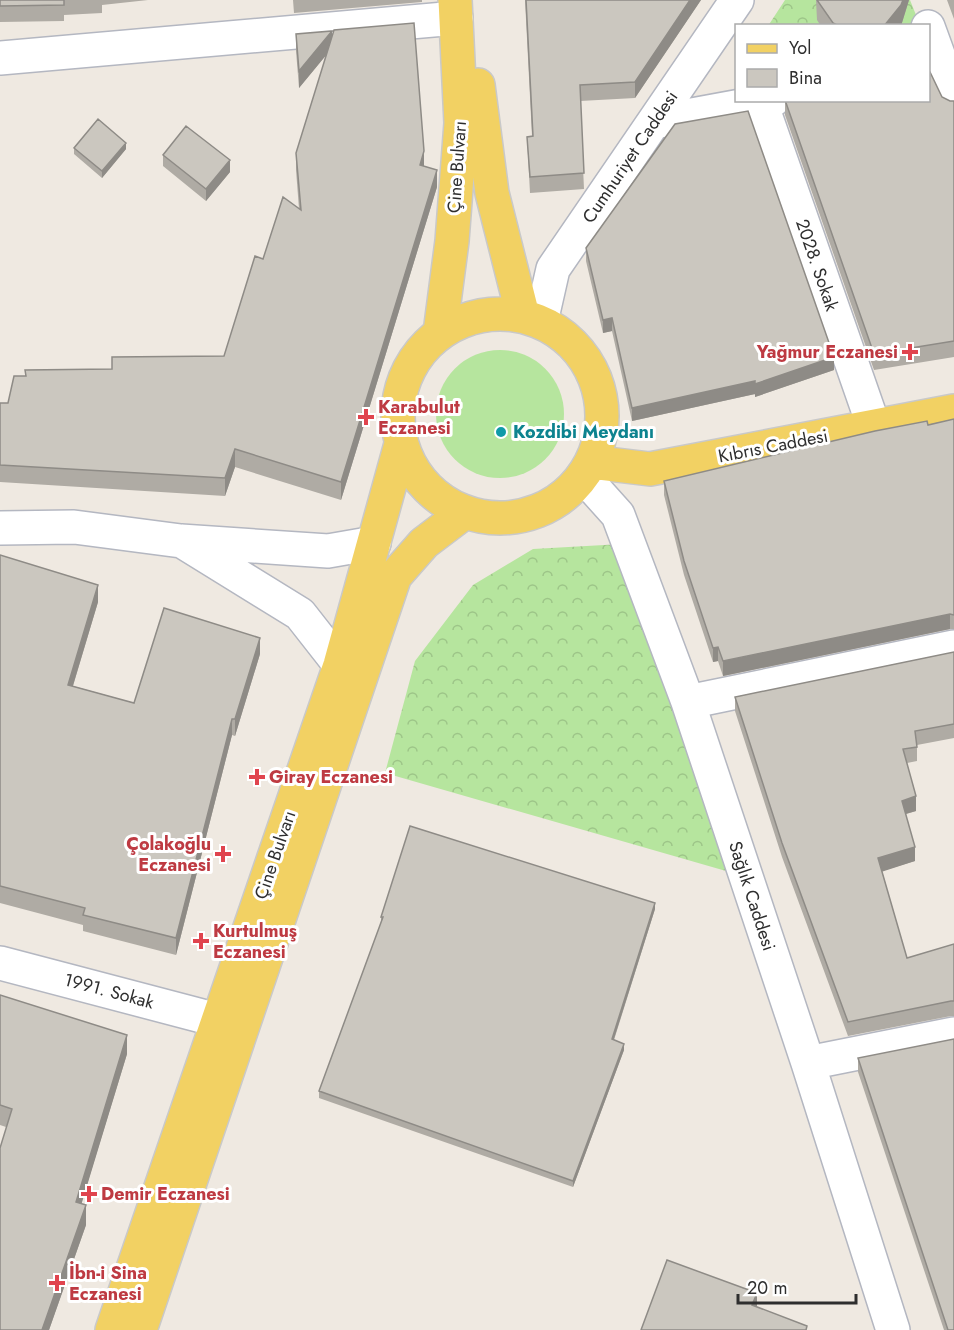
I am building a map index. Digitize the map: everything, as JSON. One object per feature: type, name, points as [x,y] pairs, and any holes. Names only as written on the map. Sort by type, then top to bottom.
[{"type":"main road","name":"Çine Bulvarı","points":[[461,6],[475,60],[492,193],[532,319]]},
{"type":"main road","name":"Çine Bulvarı","points":[[440,333],[452,241],[461,123],[461,6]]},
{"type":"main road","points":[[506,314],[532,319],[569,341],[589,367],[601,398],[591,461],[572,489],[545,508],[514,518],[480,517],[449,506],[423,485],[405,456],[397,422],[400,388],[415,357],[440,333],[471,318],[506,314]]},
{"type":"main road","name":"Kıbrıs Caddesi","points":[[591,461],[650,469],[871,418],[954,390]]},
{"type":"main road","name":"Kıbrıs Caddesi","points":[[871,418],[954,411]]},
{"type":"main road","name":"Çine Bulvarı","points":[[112,1330],[340,665],[401,444]]},
{"type":"main road","name":"Çine Bulvarı","points":[[140,1330],[395,576],[424,543],[465,512]]},
{"type":"street","name":"Cumhuriyet Caddesi","points":[[532,319],[553,269],[737,0]]},
{"type":"street","points":[[919,0],[927,24]]},
{"type":"street","points":[[0,58],[461,6]]},
{"type":"street","points":[[930,32],[954,98]]},
{"type":"street","points":[[654,122],[767,102]]},
{"type":"street","name":"2028. Sokak","points":[[767,102],[871,418]]},
{"type":"street","name":"Sağlık Caddesi","points":[[591,461],[618,515],[688,702],[808,1063],[893,1330]]},
{"type":"street","points":[[0,528],[74,526],[181,541],[328,551],[374,543]]},
{"type":"street","points":[[181,541],[300,614],[340,665]]},
{"type":"street","points":[[688,702],[954,647]]},
{"type":"street","name":"1991. Sokak","points":[[0,963],[217,1020]]},
{"type":"street","points":[[808,1063],[954,1034]]},
{"type":"green space","points":[[785,0],[910,0],[920,24],[769,24]]},
{"type":"green space","points":[[500,350],[525,355],[546,368],[559,389],[564,414],[559,439],[546,460],[525,473],[500,478],[475,473],[454,460],[441,439],[436,414],[441,389],[454,368],[475,355]]},
{"type":"green space","points":[[622,544],[726,871],[385,773],[415,661],[473,585],[533,549]]},
{"type":"building","points":[[0,0],[64,0],[64,5],[0,6]]},
{"type":"building","points":[[526,0],[690,0],[635,82],[580,85],[584,173],[530,177],[527,137],[533,136]]},
{"type":"building","points":[[817,0],[903,0],[886,24],[833,23]]},
{"type":"building","points":[[414,23],[424,151],[420,165],[437,170],[341,482],[235,449],[225,478],[0,465],[0,403],[8,403],[14,376],[26,376],[25,370],[112,369],[112,357],[224,356],[255,256],[263,259],[283,197],[301,210],[296,153],[334,30]]},
{"type":"building","points":[[332,31],[299,71],[296,34]]},
{"type":"building","points":[[930,72],[942,97],[954,101],[954,341],[874,354],[786,102],[930,102]]},
{"type":"building","points":[[748,111],[834,357],[755,384],[755,381],[632,408],[612,318],[603,320],[586,248],[675,124]]},
{"type":"building","points":[[98,119],[126,143],[102,171],[74,148]]},
{"type":"building","points":[[186,126],[230,160],[206,189],[163,155]]},
{"type":"building","points":[[954,419],[954,615],[723,661],[718,647],[713,648],[684,561],[664,481],[875,431],[927,421],[928,425]]},
{"type":"building","points":[[0,555],[98,585],[68,685],[134,703],[164,608],[260,638],[235,719],[232,719],[176,938],[83,915],[85,908],[0,886]]},
{"type":"building","points":[[954,652],[954,724],[915,731],[917,747],[903,749],[916,796],[902,801],[915,847],[878,858],[907,958],[954,944],[954,1001],[848,1022],[782,843],[735,697]]},
{"type":"building","points":[[410,826],[655,903],[612,1039],[624,1044],[573,1181],[319,1091],[383,917],[381,917]]},
{"type":"building","points":[[0,995],[127,1035],[76,1202],[86,1205],[42,1330],[0,1330],[0,1148],[12,1109],[0,1105]]},
{"type":"building","points":[[954,1039],[954,1330],[948,1330],[858,1058]]},
{"type":"building","points":[[667,1260],[757,1293],[752,1305],[807,1326],[806,1330],[641,1330]]},
{"type":"place","name":"Yağmur Eczanesi","points":[[910,352]]},
{"type":"place","name":"Karabulut Eczanesi","points":[[366,417]]},
{"type":"place","name":"Kozdibi Meydanı","points":[[501,432]]},
{"type":"place","name":"Giray Eczanesi","points":[[257,777]]},
{"type":"place","name":"Çolakoğlu Eczanesi","points":[[223,854]]},
{"type":"place","name":"Kurtulmuş Eczanesi","points":[[201,941]]},
{"type":"place","name":"Demir Eczanesi","points":[[89,1194]]},
{"type":"place","name":"İbn-i Sina Eczanesi","points":[[57,1283]]}]
